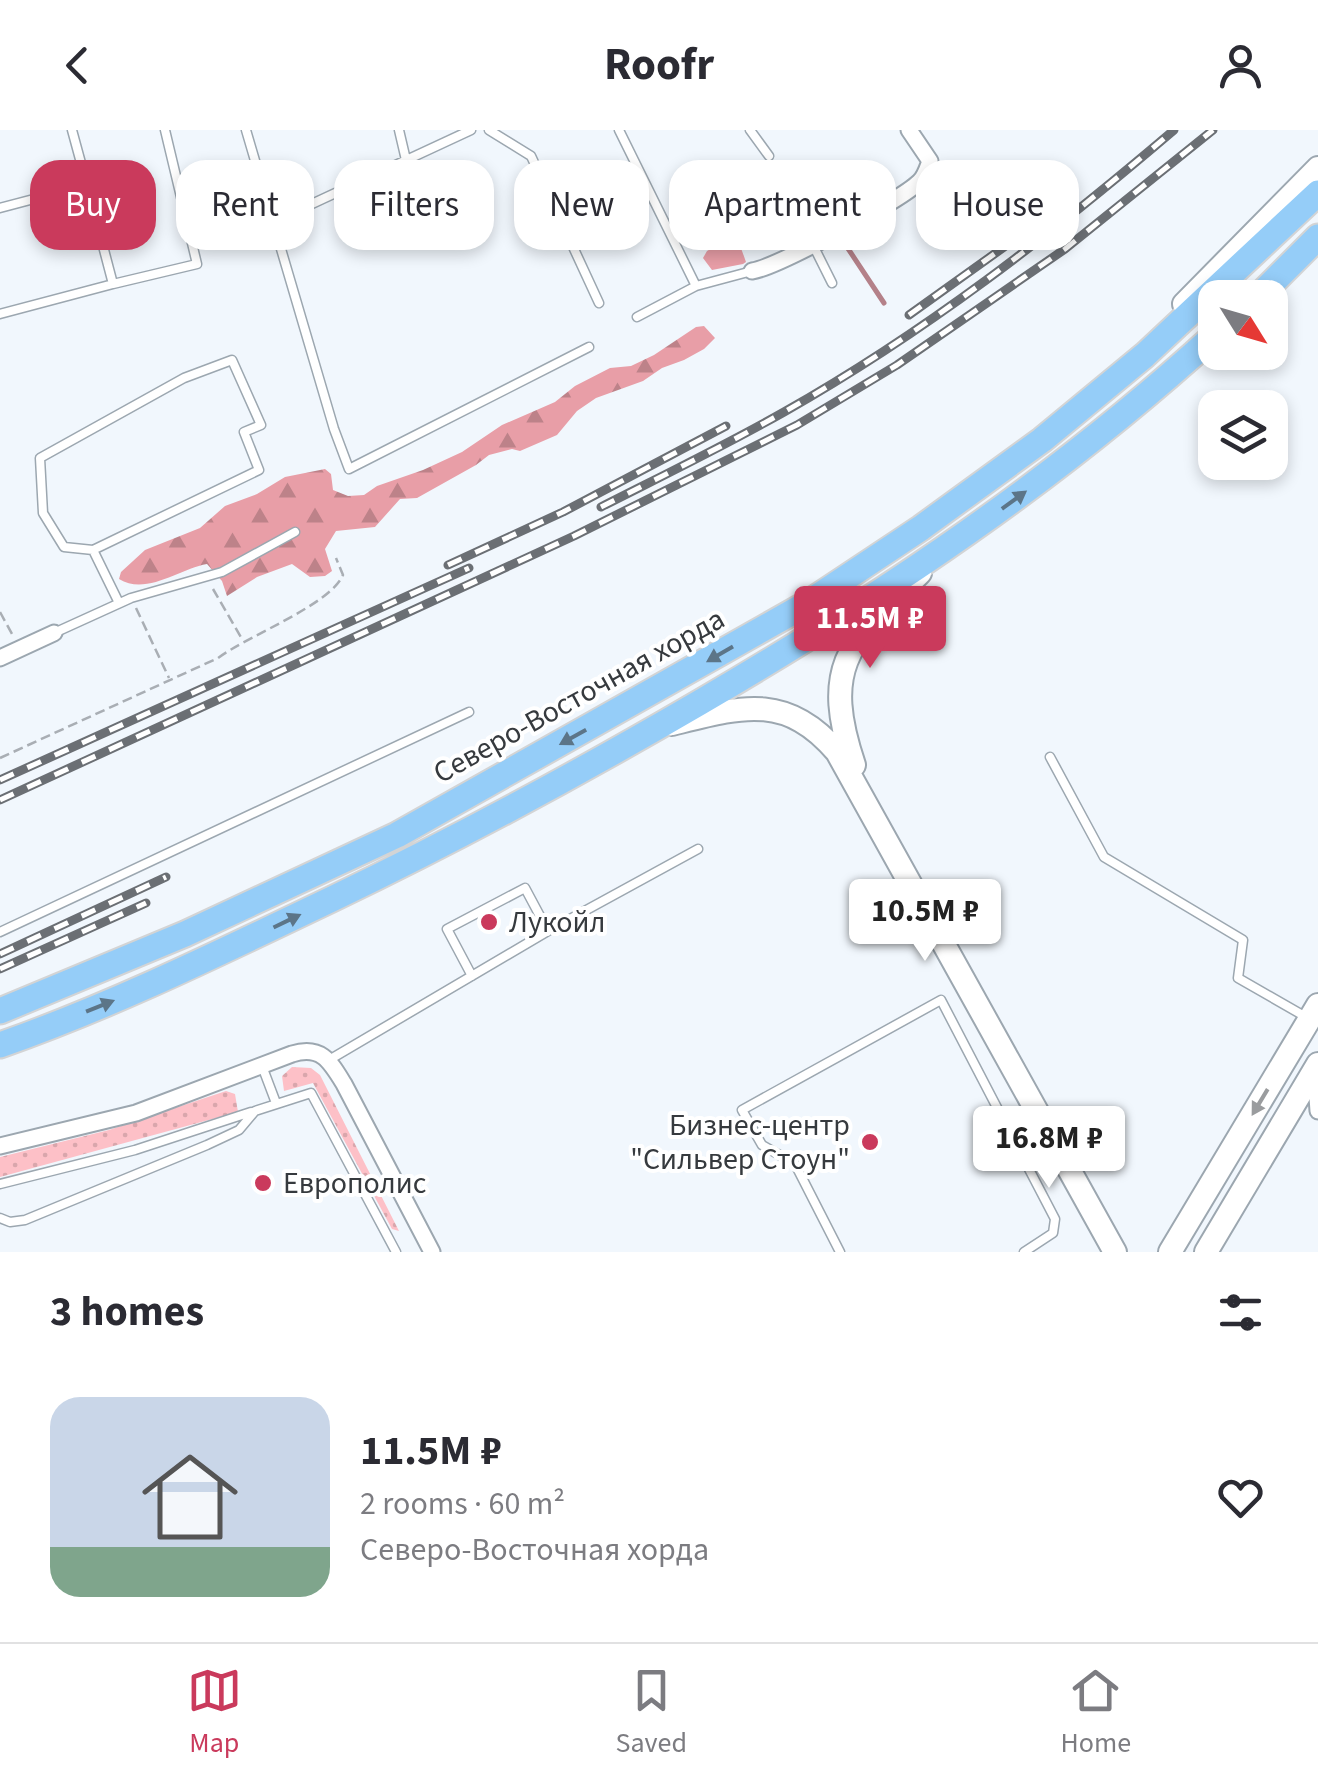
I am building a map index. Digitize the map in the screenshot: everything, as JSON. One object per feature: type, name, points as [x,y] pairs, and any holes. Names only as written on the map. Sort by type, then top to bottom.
[{"type":"main road","points":[[1084,406],[1318,168]]},
{"type":"main road","name":"Северо-Восточная хорда","points":[[0,1011],[186,934],[397,835],[805,605],[922,528],[1084,406],[1236,273],[1318,193]]},
{"type":"main road","points":[[1274,280],[1318,237]]},
{"type":"main road","name":"Северо-Восточная хорда","points":[[3,1044],[199,963],[450,843],[654,729],[820,632],[935,558],[1045,478],[1198,350]]},
{"type":"main road","points":[[866,801],[842,725],[840,676],[865,627],[935,558]]},
{"type":"main road","points":[[654,729],[738,708],[766,708],[786,713],[824,736],[866,801],[1114,1252]]},
{"type":"main road","points":[[1170,1252],[1314,1012]]},
{"type":"main road","points":[[1206,1252],[1316,1067]]},
{"type":"street","points":[[896,199],[923,180],[930,161],[908,130]]},
{"type":"street","points":[[752,271],[763,270],[801,250]]},
{"type":"street","points":[[0,658],[54,633]]},
{"type":"street","points":[[0,1146],[136,1113],[303,1051],[322,1054],[329,1060],[432,1252]]},
{"type":"street","points":[[1316,1067],[1318,1111]]},
{"type":"lane","points":[[72,130],[80,160]]},
{"type":"lane","points":[[0,314],[197,264],[165,130]]},
{"type":"lane","points":[[246,130],[255,160]]},
{"type":"lane","points":[[398,130],[406,160],[471,130]]},
{"type":"lane","points":[[489,130],[531,156],[598,303]]},
{"type":"lane","points":[[619,130],[696,286]]},
{"type":"lane","points":[[750,130],[769,156]]},
{"type":"lane","points":[[0,208],[30,200]]},
{"type":"lane","points":[[104,250],[113,284]]},
{"type":"lane","points":[[281,250],[334,429],[350,469],[588,348]]},
{"type":"lane","points":[[815,250],[832,283]]},
{"type":"lane","points":[[637,317],[696,286],[752,271]]},
{"type":"lane","points":[[232,360],[261,425],[244,432],[260,470],[93,550],[64,548],[43,513],[40,458],[184,378],[232,360]]},
{"type":"lane","points":[[54,633],[119,603],[222,572],[296,532]]},
{"type":"lane","points":[[93,550],[119,603]]},
{"type":"lane","points":[[0,932],[470,712]]},
{"type":"lane","points":[[1050,757],[1104,857],[1243,940],[1238,978],[1314,1012]]},
{"type":"lane","points":[[329,1060],[698,850]]},
{"type":"lane","points":[[472,976],[448,930],[525,888],[548,932]]},
{"type":"lane","points":[[840,1252],[795,1164],[762,1145],[742,1110],[942,1000],[1054,1220],[1053,1232],[1024,1252]]},
{"type":"lane","points":[[262,1066],[276,1104]]},
{"type":"lane","points":[[0,1184],[135,1150],[311,1092],[396,1252]]},
{"type":"lane","points":[[0,1218],[10,1222],[25,1220],[207,1145],[239,1130],[255,1111]]},
{"type":"path","points":[[0,758],[218,658],[243,640],[324,599],[338,587],[343,575],[336,558]]},
{"type":"path","points":[[206,576],[243,640]]},
{"type":"path","points":[[0,612],[8,625]]},
{"type":"path","points":[[142,622],[170,680]]},
{"type":"shaded area","points":[[292,1067],[311,1068],[320,1075],[399,1231],[392,1229],[313,1083],[284,1091],[282,1076]]},
{"type":"shaded area","points":[[226,1091],[235,1094],[238,1112],[0,1177],[0,1157],[109,1130]]},
{"type":"green space","points":[[742,250],[746,262],[712,270],[703,258],[707,251]]},
{"type":"green space","points":[[704,326],[715,338],[704,349],[643,381],[596,398],[577,411],[557,435],[520,451],[512,449],[489,455],[417,498],[400,499],[375,527],[336,531],[325,549],[332,571],[325,576],[310,577],[292,564],[257,577],[227,596],[222,581],[207,564],[140,585],[119,579],[121,572],[145,550],[200,528],[225,506],[257,494],[285,477],[325,469],[331,474],[333,490],[348,496],[364,495],[377,486],[462,452],[502,425],[555,402],[575,386],[610,368],[631,366]]},
{"type":"waterway","points":[[849,250],[884,303]]},
{"type":"railway","points":[[601,507],[761,425],[887,349],[1034,244],[1174,130]]},
{"type":"railway","points":[[0,800],[574,536],[797,425],[897,365],[1065,249],[1213,130]]},
{"type":"railway","points":[[909,315],[1000,250]]},
{"type":"railway","points":[[448,565],[563,512],[726,426]]},
{"type":"railway","points":[[0,780],[469,568]]},
{"type":"railway","points":[[0,954],[166,877]]},
{"type":"railway","points":[[0,969],[146,903]]},
{"type":"place","name":"Лукойл","points":[[489,922]]},
{"type":"place","name":"Бизнес-центр \"Сильвер Стоун\"","points":[[870,1142]]},
{"type":"place","name":"Европолис","points":[[263,1183]]}]
